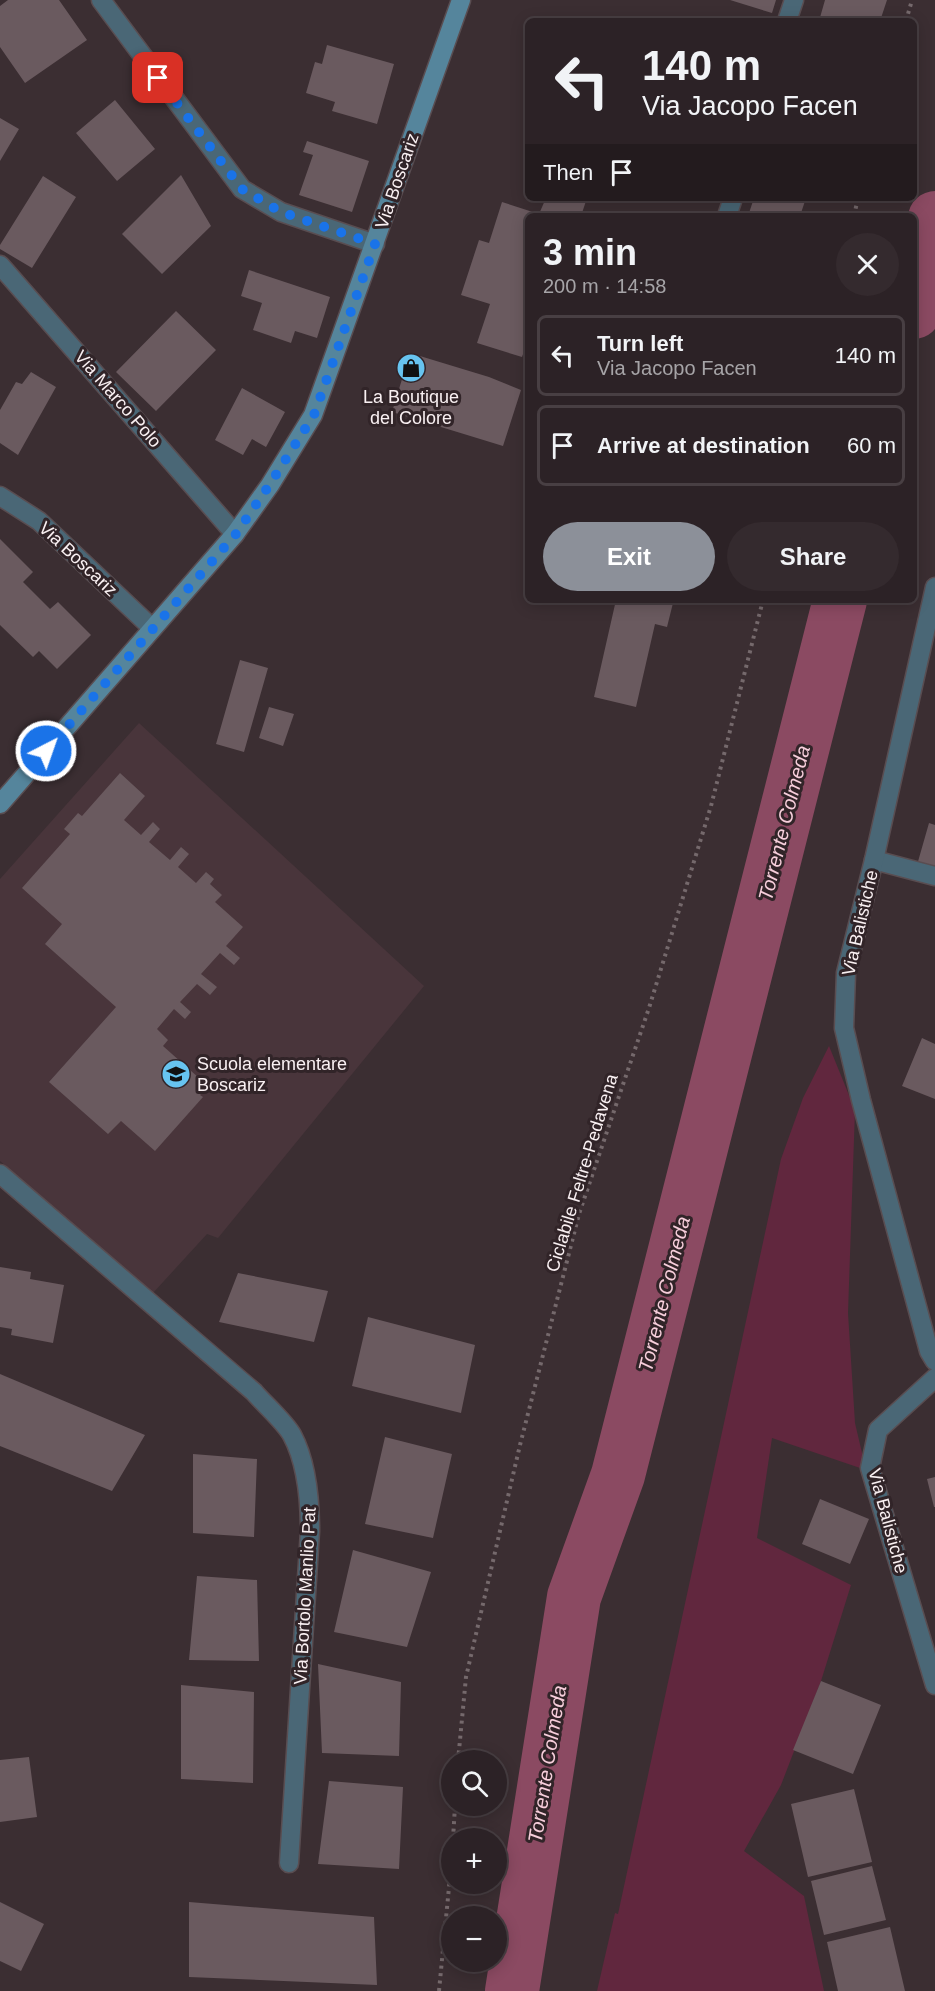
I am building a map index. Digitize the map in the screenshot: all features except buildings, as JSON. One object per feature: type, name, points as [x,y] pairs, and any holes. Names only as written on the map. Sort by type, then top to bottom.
[{"type":"street","name":"Via Boscariz","points":[[0,804],[152,627],[236,534],[314,415],[461,0]]},
{"type":"street","points":[[789,18],[794,0]]},
{"type":"street","points":[[104,2],[242,189],[281,212],[375,244]]},
{"type":"street","name":"Via Marco Polo","points":[[0,265],[236,534]]},
{"type":"street","name":"Via Boscariz","points":[[0,496],[39,521],[152,627]]},
{"type":"street","name":"Via Balistiche","points":[[935,587],[846,974],[844,1028],[861,1100],[929,1351],[935,1361]]},
{"type":"street","points":[[874,860],[935,876]]},
{"type":"street","name":"Via Bortolo Manlio Pat","points":[[0,1174],[255,1392],[291,1434],[305,1472],[310,1497],[310,1531],[289,1863]]},
{"type":"street","name":"Via Balistiche","points":[[935,1378],[878,1430],[870,1468],[935,1685]]},
{"type":"path","points":[[907,18],[912,0]]},
{"type":"path","name":"Ciclabile Feltre-Pedavena","points":[[459,1750],[466,1677],[520,1445],[576,1226],[649,1008],[711,806],[762,603]]},
{"type":"path","points":[[439,1991],[448,1894]]},
{"type":"shaded area","name":"Scuola elementare Boscariz","points":[[139,723],[424,986],[218,1238],[207,1234],[153,1293],[0,1161],[0,879]]},
{"type":"shaded area","points":[[829,1046],[855,1110],[848,1313],[855,1423],[866,1470],[772,1438],[757,1538],[851,1585],[821,1681],[781,1785],[744,1851],[804,1896],[824,1991],[597,1991],[615,1913],[618,1914],[781,1159],[803,1098]]},
{"type":"waterway","name":"Torrente Colmeda","points":[[917,299],[935,218]]},
{"type":"waterway","name":"Torrente Colmeda","points":[[512,1991],[574,1597],[618,1475],[839,603]]},
{"type":"place","name":"La Boutique del Colore","points":[[411,368]]},
{"type":"place","name":"Scuola elementare Boscariz","points":[[176,1074]]},
{"type":"route","points":[[46,751],[152,627],[236,534],[270,484],[314,415],[375,244],[281,212],[242,189],[158,78]]}]
